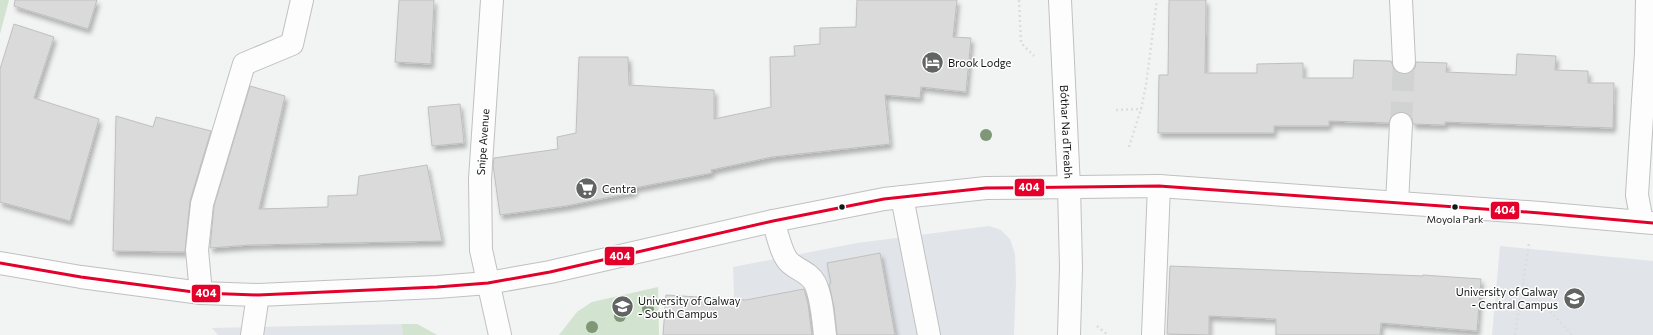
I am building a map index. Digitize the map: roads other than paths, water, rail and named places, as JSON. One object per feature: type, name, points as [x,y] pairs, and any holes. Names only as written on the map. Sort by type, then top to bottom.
[{"type":"main road","points":[[201,293],[197,250],[202,204],[244,64],[292,44],[302,0]]},
{"type":"main road","name":"Snipe Avenue","points":[[492,0],[480,179],[481,250],[500,335]]},
{"type":"main road","name":"Bóthar Na dTreabh","points":[[1060,0],[1069,188],[1071,267],[1069,335]]},
{"type":"main road","points":[[1401,0],[1404,62]]},
{"type":"main road","points":[[0,263],[81,277],[201,293],[258,295],[488,283],[550,272],[773,221],[884,199],[986,188],[1159,186],[1648,222],[1637,195],[1646,60],[1647,0]]},
{"type":"main road","points":[[1397,203],[1401,124]]},
{"type":"main road","points":[[1153,335],[1159,186]]},
{"type":"main road","points":[[902,197],[928,335]]},
{"type":"main road","points":[[773,221],[787,260],[794,266],[804,271],[814,282],[819,296],[825,335]]},
{"type":"main road","points":[[252,335],[258,295]]},
{"type":"tunnel","points":[[1401,124],[1404,62]]},
{"type":"place","name":"Brook Lodge","points":[[933,63]]},
{"type":"place","name":"Centra","points":[[586,189]]},
{"type":"place","name":"Moyola Park","points":[[1455,207]]},
{"type":"place","name":"University of Galway - Central Campus","points":[[1574,298]]},
{"type":"place","name":"University of Galway - South Campus","points":[[622,307]]}]
